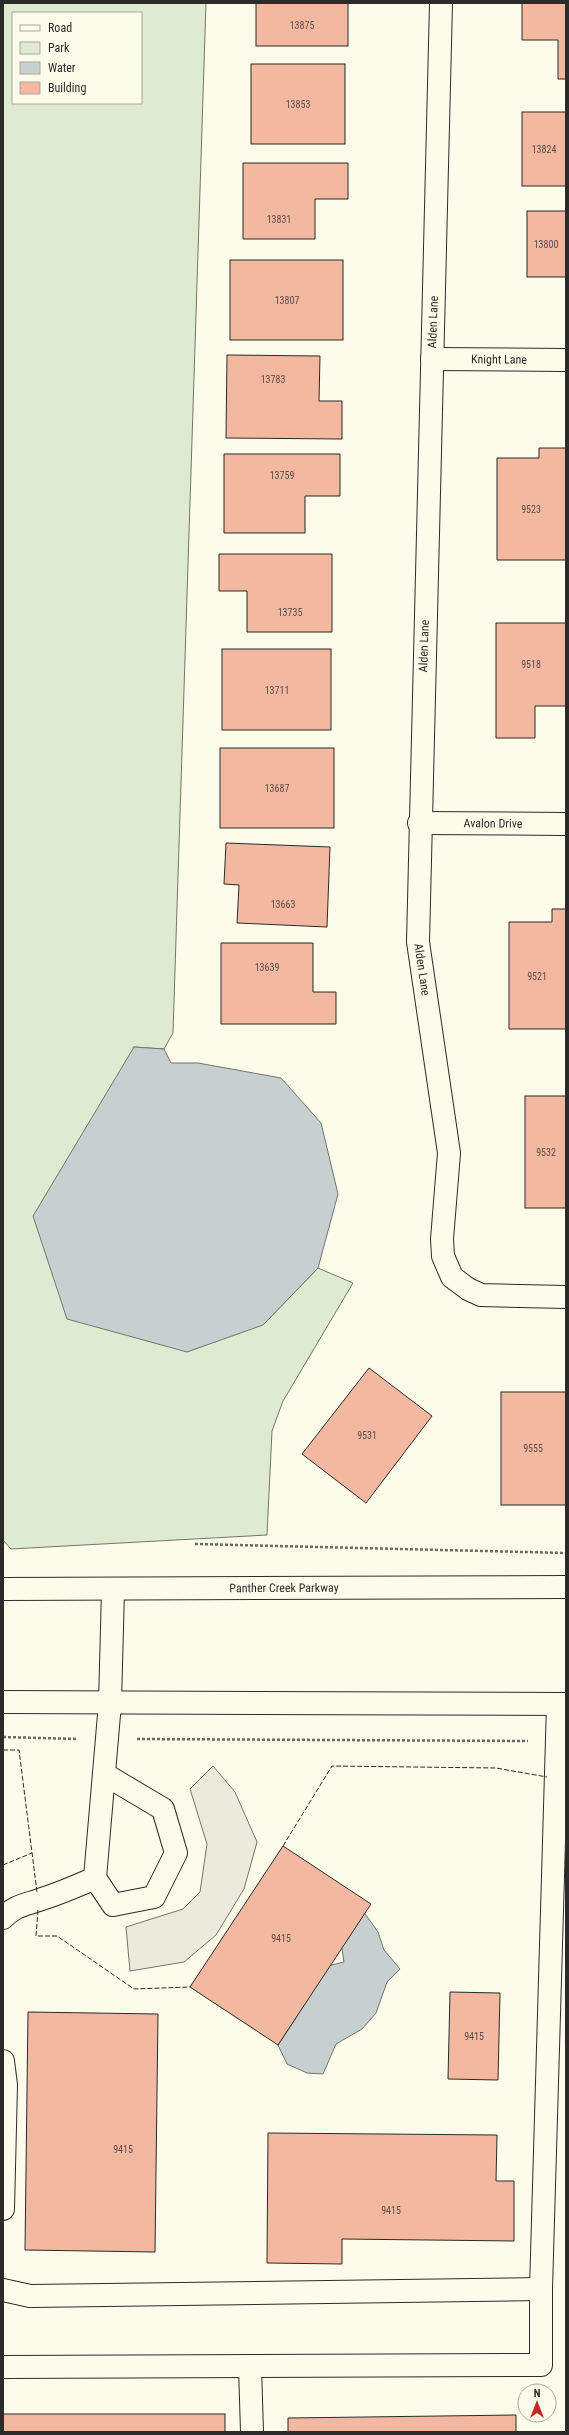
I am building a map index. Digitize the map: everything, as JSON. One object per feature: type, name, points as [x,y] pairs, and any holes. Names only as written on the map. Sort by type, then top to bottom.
[{"type":"street","name":"Alden Lane","points":[[441,3],[419,823],[418,942],[449,1153],[442,1239],[443,1256],[447,1269],[456,1282],[473,1292],[489,1296],[566,1297]]},
{"type":"street","name":"Knight Lane","points":[[432,359],[566,360]]},
{"type":"street","name":"Avalon Drive","points":[[419,823],[566,824]]},
{"type":"street","name":"Panther Creek Parkway","points":[[3,1590],[566,1587]]},
{"type":"street","points":[[104,1774],[162,1809],[176,1853],[154,1897],[113,1905],[95,1878],[110,1703],[113,1590]]},
{"type":"street","points":[[3,1702],[562,1704],[557,1741],[541,2289],[541,2365],[3,2367]]},
{"type":"street","points":[[3,1918],[12,1909],[24,1904],[38,1901],[95,1878]]},
{"type":"street","points":[[3,2062],[6,2085],[3,2209]]},
{"type":"street","points":[[3,2290],[30,2296],[541,2289]]},
{"type":"street","points":[[250,2367],[252,2432]]},
{"type":"path","points":[[195,1544],[566,1553]]},
{"type":"path","points":[[3,1737],[107,1740],[557,1741]]},
{"type":"green space","points":[[3,3],[206,3],[173,1033],[164,1049],[133,1047],[263,1325],[318,1268],[353,1283],[283,1401],[272,1431],[267,1535],[11,1549],[3,1540]]},
{"type":"shaded area","points":[[213,1766],[235,1792],[257,1842],[244,1889],[216,1935],[184,1962],[130,1971],[126,1927],[183,1909],[200,1892],[207,1844],[190,1789]]},
{"type":"water","points":[[134,1047],[164,1049],[171,1063],[198,1063],[281,1078],[321,1123],[338,1194],[318,1268],[263,1325],[187,1352],[67,1319],[33,1216]]},
{"type":"water","points":[[358,1904],[378,1932],[384,1950],[400,1969],[387,1982],[376,2013],[362,2029],[336,2044],[323,2074],[307,2073],[287,2064],[278,2045],[296,2018],[296,1990],[315,1969],[344,1962],[339,1929]]},
{"type":"building","points":[[256,3],[348,3],[348,46],[256,46]]},
{"type":"building","points":[[522,3],[566,3],[566,79],[558,79],[558,40],[522,40]]},
{"type":"building","points":[[251,64],[345,64],[345,144],[251,144]]},
{"type":"building","points":[[522,112],[566,112],[566,186],[522,186]]},
{"type":"building","points":[[243,163],[348,163],[348,199],[315,199],[315,239],[243,239]]},
{"type":"building","points":[[527,211],[566,211],[566,277],[527,277]]},
{"type":"building","points":[[230,260],[343,260],[343,340],[230,340]]},
{"type":"building","points":[[227,355],[320,356],[319,401],[342,401],[342,439],[226,438]]},
{"type":"building","points":[[539,448],[566,448],[566,560],[497,560],[497,458],[539,458]]},
{"type":"building","points":[[224,454],[340,454],[340,496],[305,496],[305,533],[224,533]]},
{"type":"building","points":[[219,554],[332,554],[332,632],[247,632],[247,591],[219,591]]},
{"type":"building","points":[[496,623],[566,623],[566,706],[535,706],[535,738],[496,738]]},
{"type":"building","points":[[222,649],[331,649],[331,730],[222,730]]},
{"type":"building","points":[[220,748],[334,748],[334,828],[220,828]]},
{"type":"building","points":[[226,843],[330,847],[327,927],[237,923],[239,885],[224,884]]},
{"type":"building","points":[[552,909],[566,909],[566,1029],[509,1029],[509,922],[552,922]]},
{"type":"building","points":[[221,943],[313,943],[313,992],[336,992],[336,1024],[221,1024]]},
{"type":"building","points":[[525,1096],[566,1096],[566,1208],[525,1208]]},
{"type":"building","points":[[369,1368],[432,1416],[366,1503],[302,1454]]},
{"type":"building","points":[[501,1392],[566,1392],[566,1505],[501,1505]]},
{"type":"building","points":[[283,1846],[371,1904],[278,2045],[190,1987]]},
{"type":"building","points":[[450,1992],[500,1993],[498,2080],[448,2079]]},
{"type":"building","points":[[28,2012],[158,2014],[155,2252],[25,2250]]},
{"type":"building","points":[[268,2133],[497,2135],[496,2181],[514,2181],[514,2241],[342,2239],[342,2264],[267,2263]]},
{"type":"building","points":[[3,2414],[225,2414],[225,2432],[3,2432]]},
{"type":"building","points":[[516,2415],[516,2432],[288,2432],[288,2418]]},
{"type":"fence","points":[[3,1750],[19,1750],[37,1892]]},
{"type":"fence","points":[[283,1846],[332,1766],[496,1768],[547,1777]]},
{"type":"fence","points":[[3,1865],[32,1853]]},
{"type":"fence","points":[[38,1910],[36,1936],[57,1936],[134,1989],[190,1987]]}]
